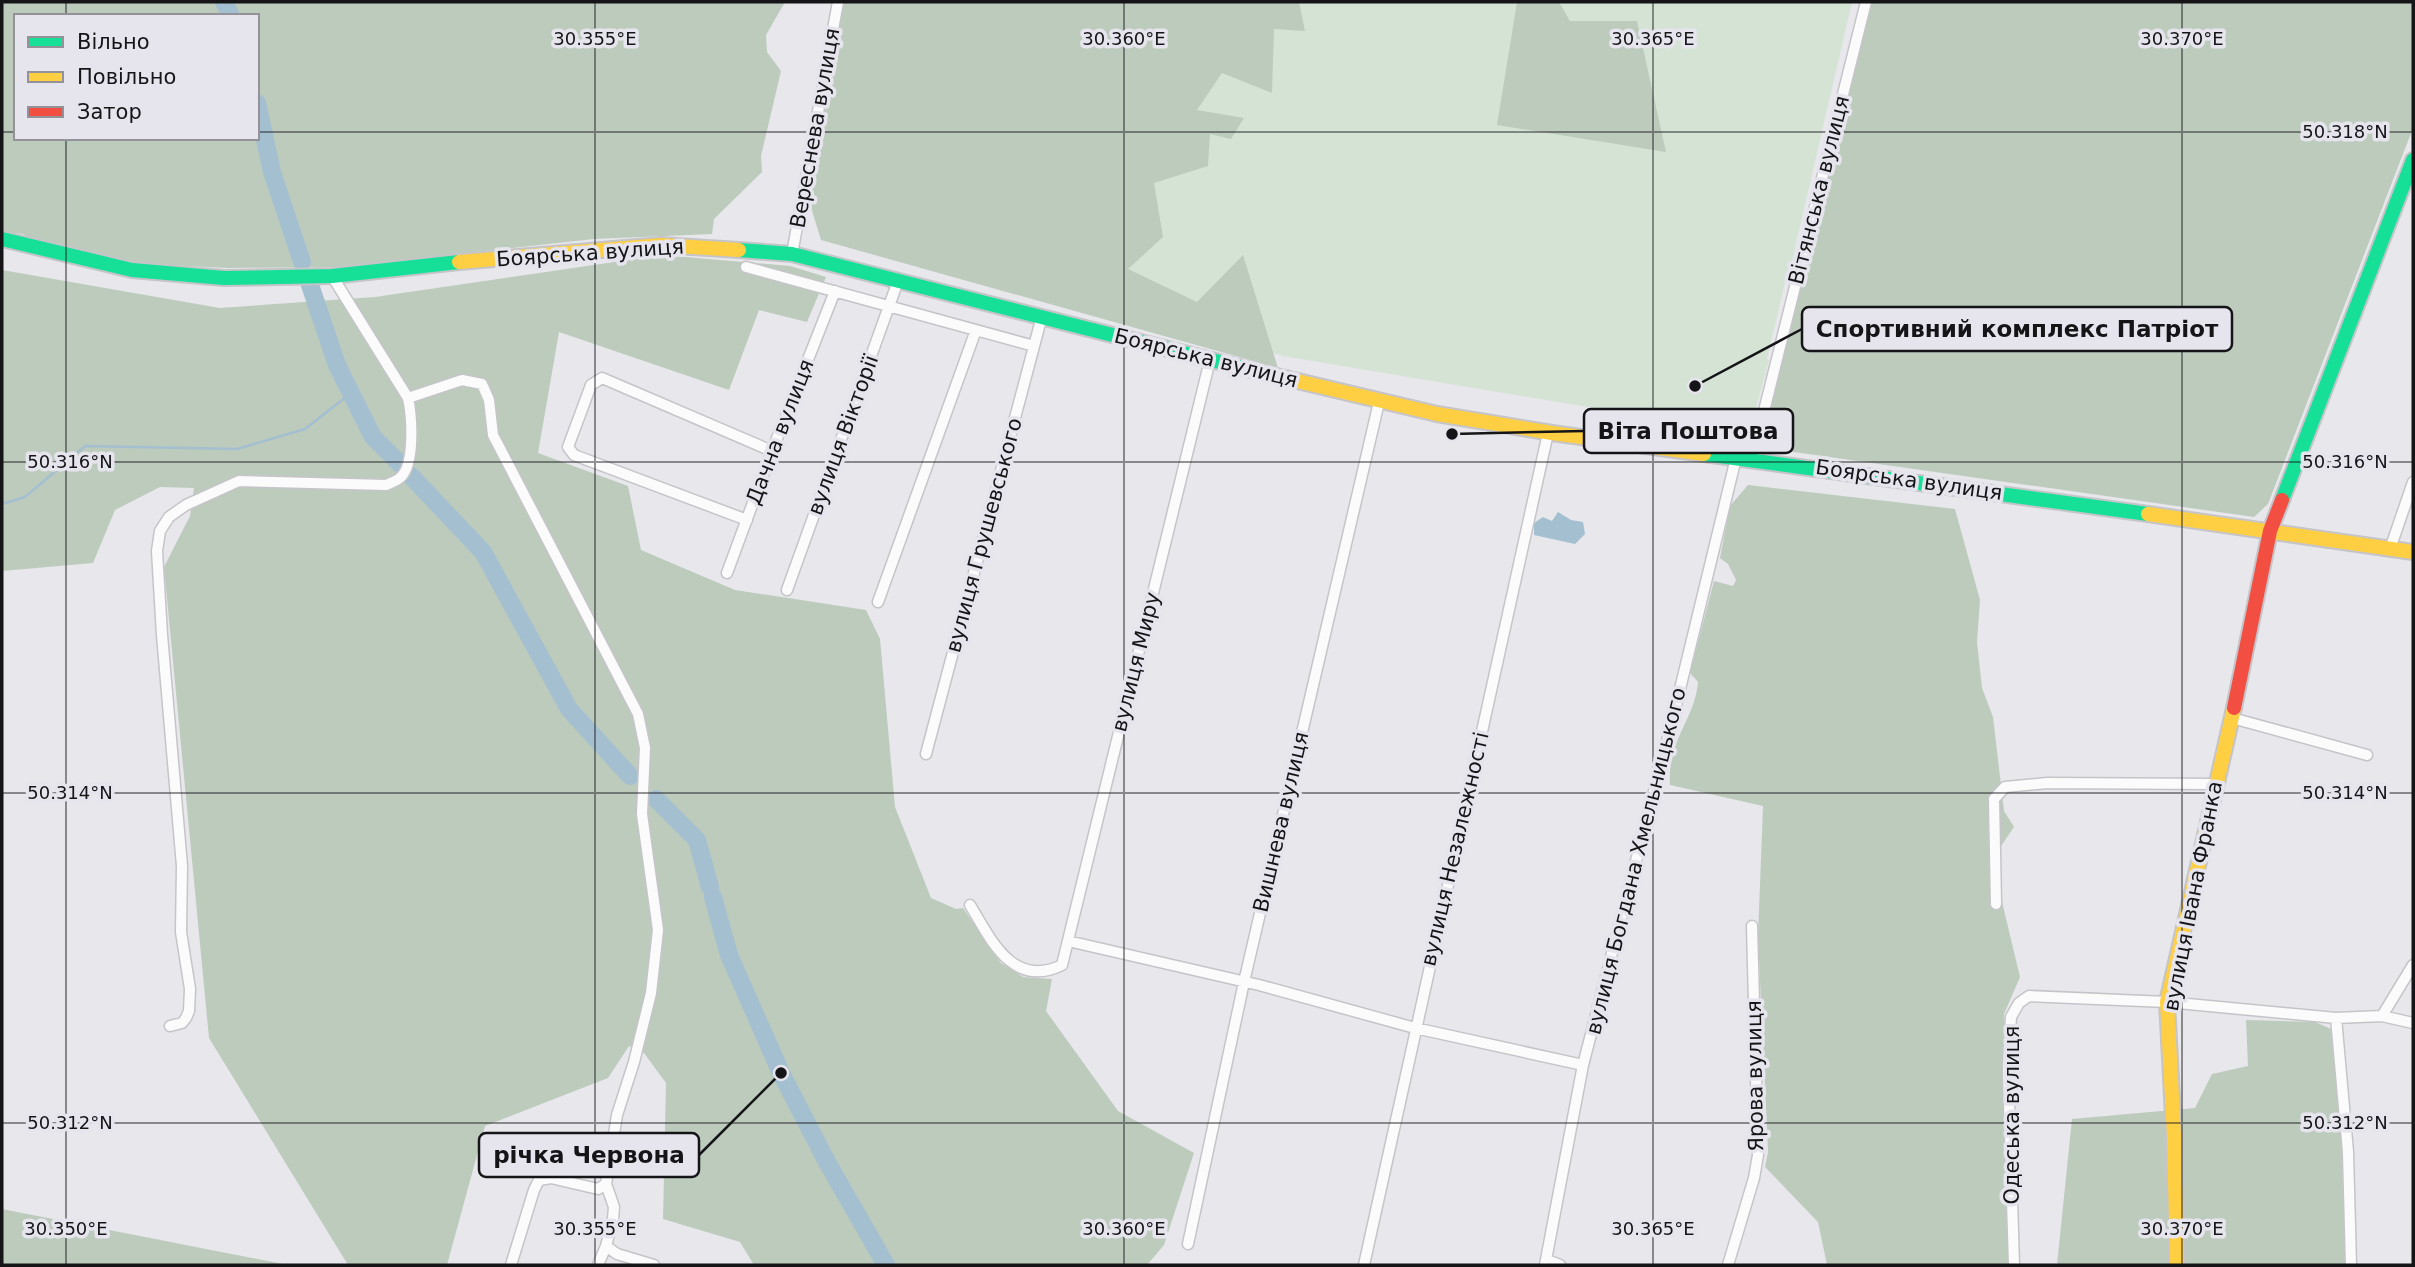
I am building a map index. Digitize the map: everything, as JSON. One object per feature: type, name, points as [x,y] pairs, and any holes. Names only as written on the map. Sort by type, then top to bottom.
[{"type":"street","name":"Вереснева вулиця","points":[[792,254],[838,2]]},
{"type":"street","name":"Вітянська вулиця","points":[[1755,460],[1761,423],[1866,2]]},
{"type":"street","name":"вулиця Івана Франка","points":[[2177,1265],[2167,1002],[2270,531],[2413,162]]},
{"type":"street","name":"Боярська вулиця","points":[[2,239],[132,270],[224,278],[332,276],[661,244],[792,254],[1448,418],[2413,552]]},
{"type":"street","points":[[746,267],[1034,346]]},
{"type":"street","points":[[170,1026],[182,1023],[186,1018],[190,989],[181,932],[182,866],[156,551],[160,531],[169,517],[186,505],[239,481],[386,485],[400,478],[408,466],[411,415],[408,398],[332,276]]},
{"type":"street","name":"вулиця Вікторії","points":[[787,590],[898,281]]},
{"type":"street","name":"Дачна вулиця","points":[[727,573],[835,291]]},
{"type":"street","name":"вулиця Грушевського","points":[[926,754],[1042,316]]},
{"type":"street","points":[[878,602],[976,330]]},
{"type":"street","name":"вулиця Миру","points":[[970,905],[998,953],[1024,970],[1049,972],[1062,965],[1210,360]]},
{"type":"street","points":[[747,520],[574,455],[568,447],[591,385],[602,378],[772,451]]},
{"type":"street","points":[[408,398],[462,380],[482,384],[489,400],[493,435],[638,714],[645,748],[642,814],[658,930],[651,993],[617,1115],[606,1184],[614,1207],[606,1246],[598,1265]]},
{"type":"street","name":"Вишнева вулиця","points":[[1188,1244],[1244,982],[1379,402]]},
{"type":"street","name":"вулиця Незалежності","points":[[1364,1265],[1548,433]]},
{"type":"street","name":"вулиця Богдана Хмельницького","points":[[1546,1262],[1583,1065],[1672,722],[1736,458]]},
{"type":"street","points":[[2390,549],[2413,482]]},
{"type":"street","points":[[2231,718],[2367,755]]},
{"type":"street","points":[[1996,904],[1994,799],[2005,787],[2047,783],[2215,784]]},
{"type":"street","name":"Ярова вулиця","points":[[1728,1265],[1754,1178],[1758,1155],[1752,926]]},
{"type":"street","points":[[1068,941],[1244,982],[1415,1028],[1583,1065]]},
{"type":"street","points":[[2382,1016],[2413,965]]},
{"type":"street","name":"Одеська вулиця","points":[[2014,1265],[2008,1069],[2011,1017],[2019,1003],[2029,996],[2167,1002]]},
{"type":"street","points":[[2167,1002],[2336,1018],[2382,1016],[2413,1023]]},
{"type":"street","points":[[2336,1018],[2348,1152],[2351,1265]]},
{"type":"street","points":[[511,1265],[539,1180],[551,1178],[598,1189],[606,1184]]},
{"type":"street","points":[[606,1246],[617,1254],[654,1265]]},
{"type":"street","points":[[1546,1262],[1560,1265]]},
{"type":"green space","points":[[2,2],[785,2],[766,35],[767,52],[781,71],[761,156],[762,172],[714,219],[712,234],[594,239],[339,267],[227,268],[133,263],[47,249],[23,234],[2,232]]},
{"type":"green space","points":[[838,2],[1299,2],[1305,31],[1274,29],[1272,93],[1222,73],[1197,110],[1244,118],[1231,139],[1210,134],[1208,166],[1154,183],[1163,237],[1128,269],[1197,302],[1243,255],[1278,368],[821,240],[806,191]]},
{"type":"green space","points":[[848,2],[1852,2],[1767,359],[1769,360],[1749,434],[1283,356],[837,211]]},
{"type":"green space","points":[[1517,2],[1559,2],[1570,21],[1637,21],[1666,152],[1497,125]]},
{"type":"green space","points":[[1866,2],[2413,2],[2413,128],[2268,504],[2254,517],[1766,448],[1757,426]]},
{"type":"green space","points":[[662,255],[790,266],[826,277],[807,322],[759,310],[729,390],[559,332],[538,453],[628,486],[641,550],[735,590],[866,610],[880,639],[895,807],[931,898],[956,909],[963,908],[1001,963],[1023,977],[1052,979],[1046,1011],[1118,1111],[1194,1153],[1164,1245],[1147,1265],[754,1265],[740,1242],[663,1219],[666,1083],[644,1053],[629,1046],[608,1078],[485,1126],[447,1265],[348,1265],[209,1038],[164,567],[190,516],[194,488],[160,487],[115,510],[93,563],[2,571],[2,270],[220,308],[375,297]]},
{"type":"green space","points":[[1748,485],[1955,509],[1980,600],[1977,642],[1982,688],[1993,717],[2004,811],[2014,827],[2001,846],[1997,881],[2020,977],[2004,1014],[2010,1265],[1827,1265],[1818,1222],[1765,1167],[1768,1152],[1758,937],[1763,806],[1670,785],[1673,755],[1696,695],[1698,682],[1690,673],[1714,581],[1733,586],[1736,580],[1728,564],[1720,558],[1730,506]]},
{"type":"green space","points":[[2246,1020],[2315,1022],[2331,1029],[2342,1152],[2347,1265],[2057,1265],[2072,1119],[2195,1108],[2212,1074],[2248,1066]]},
{"type":"green space","points":[[2,1209],[288,1265],[2,1265]]},
{"type":"water","points":[[1558,512],[1571,520],[1583,522],[1585,534],[1575,544],[1534,535],[1534,523],[1543,517],[1552,521]]},
{"type":"waterway","points":[[224,2],[230,14]]},
{"type":"waterway","points":[[259,112],[272,172],[302,262]]},
{"type":"waterway","points":[[308,279],[337,365],[373,437],[400,464]]},
{"type":"waterway","points":[[2,504],[25,497],[85,446],[237,449],[305,429],[351,393]]},
{"type":"waterway","points":[[411,476],[483,552],[569,709],[630,776]]},
{"type":"waterway","points":[[656,799],[697,840],[710,887]]},
{"type":"waterway","points":[[713,897],[729,955],[781,1073],[827,1162],[886,1265]]},
{"type":"traffic: fast","points":[[2282,500],[2413,160]]},
{"type":"traffic: fast","points":[[2,239],[132,270],[224,278],[332,276],[459,262]]},
{"type":"traffic: fast","points":[[739,250],[792,254],[1259,372]]},
{"type":"traffic: fast","points":[[1704,454],[2148,514]]},
{"type":"traffic: slow","points":[[459,262],[661,245],[739,250]]},
{"type":"traffic: slow","points":[[1259,372],[1437,414],[1704,454]]},
{"type":"traffic: slow","points":[[2148,514],[2413,552]]},
{"type":"traffic: slow","points":[[2177,1265],[2167,1002],[2234,708]]},
{"type":"traffic: jam","points":[[2234,708],[2270,531],[2282,500]]},
{"type":"place","name":"Спортивний комплекс Патріот","points":[[1695,386]]},
{"type":"place","name":"Віта Поштова","points":[[1452,434]]},
{"type":"place","name":"річка Червона","points":[[781,1073]]}]
